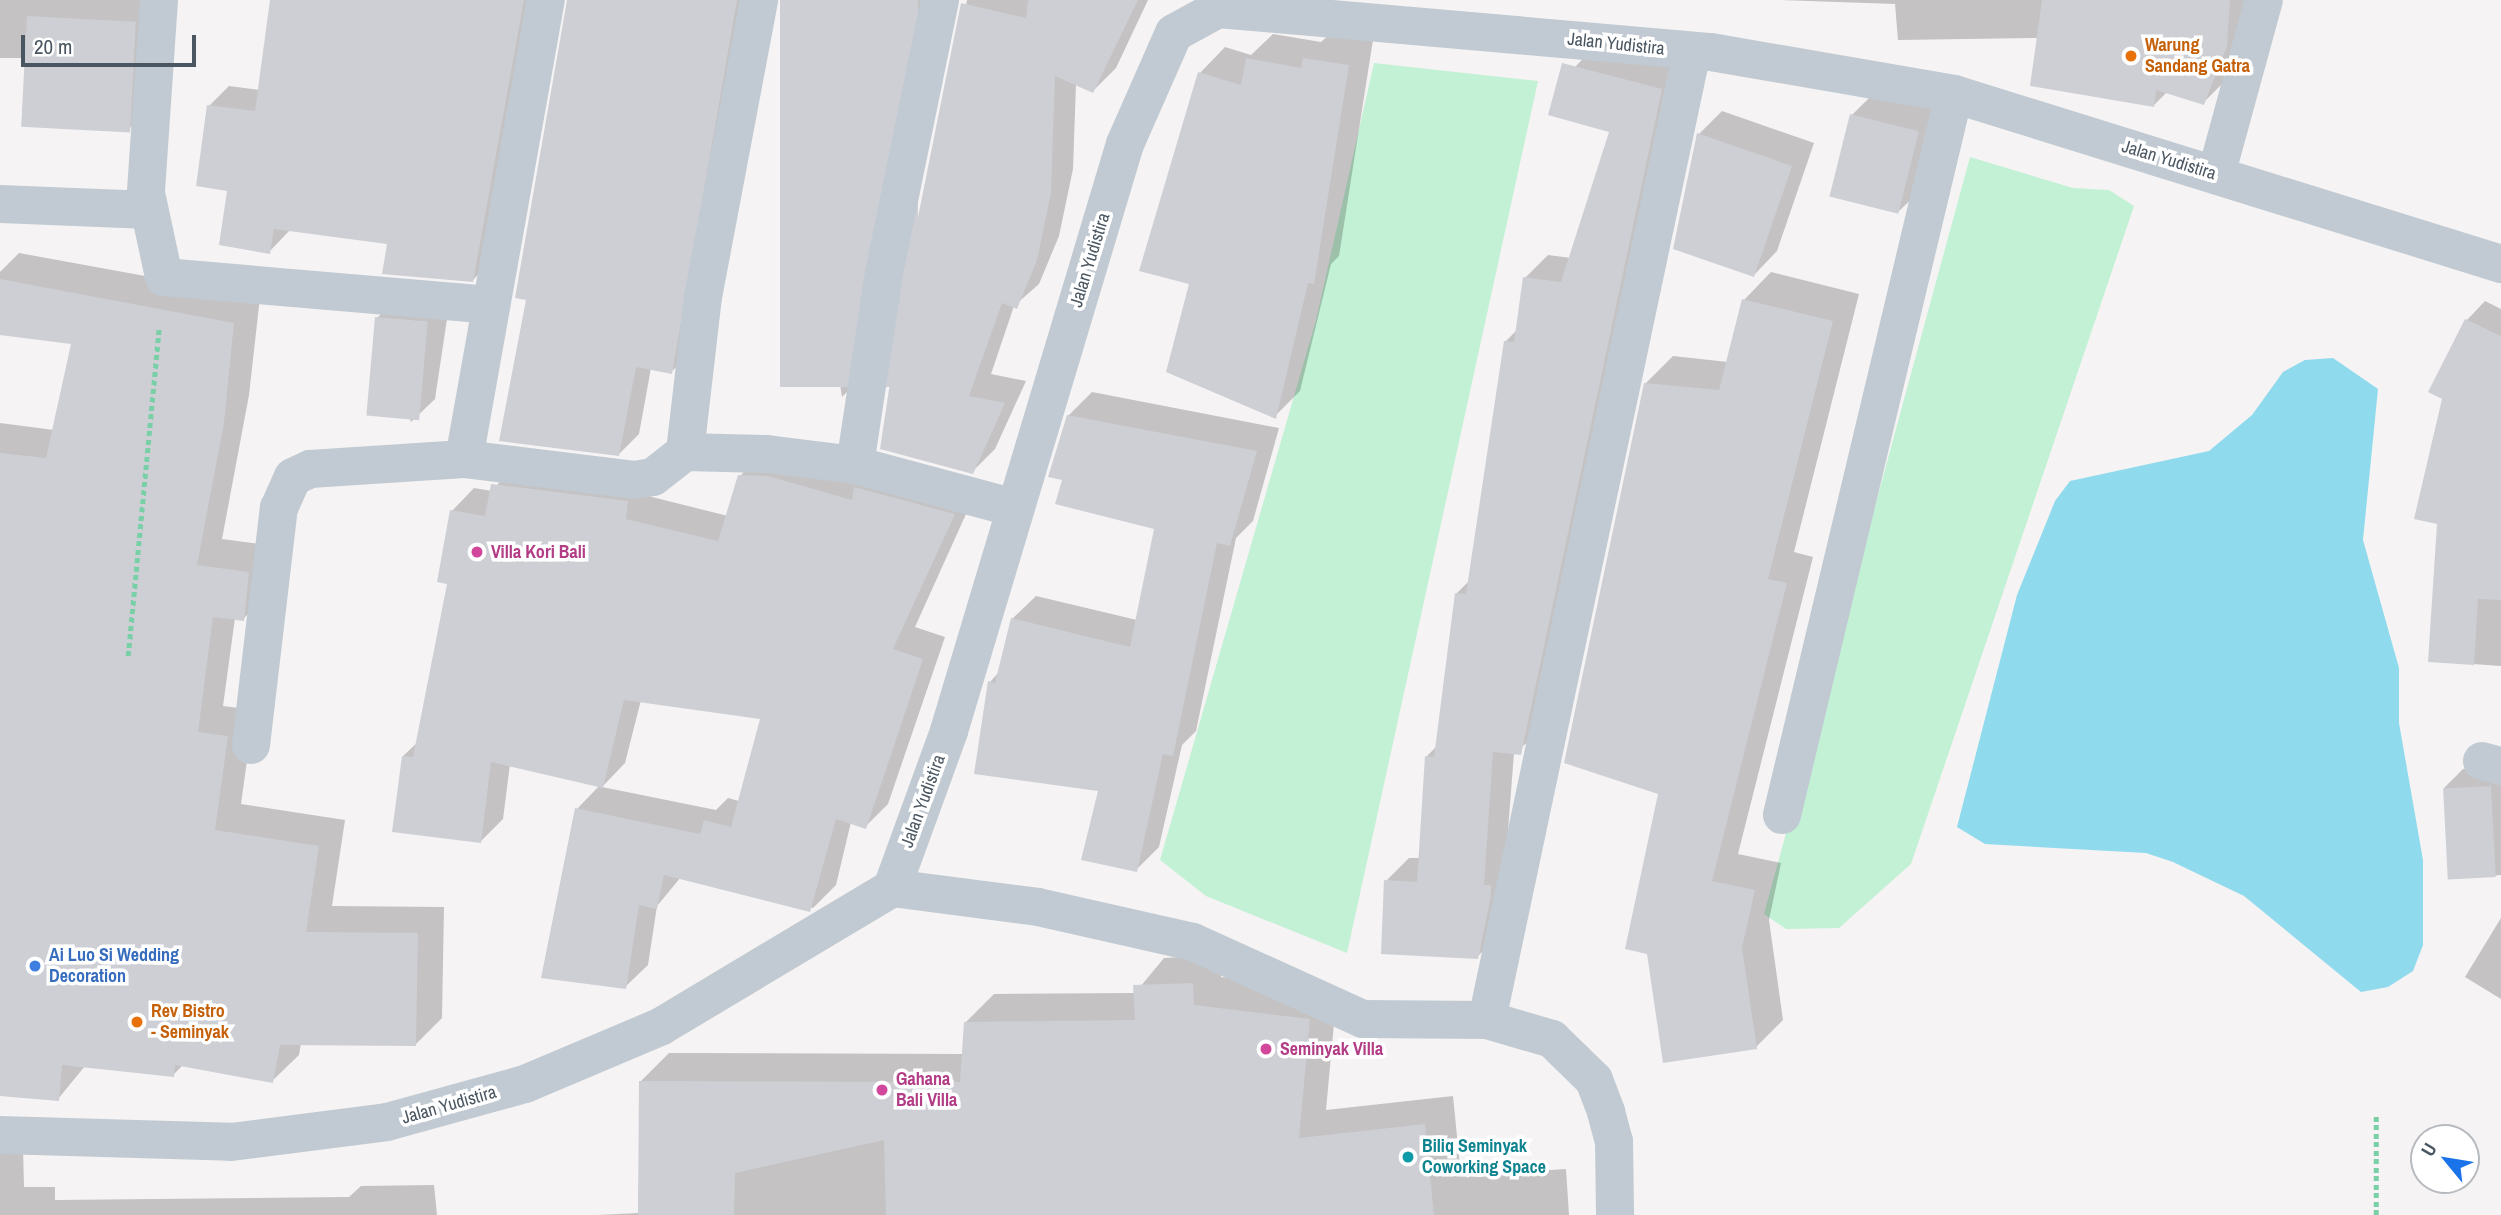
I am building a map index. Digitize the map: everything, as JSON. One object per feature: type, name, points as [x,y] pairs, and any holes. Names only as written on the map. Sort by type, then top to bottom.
[{"type":"street","points":[[159,0],[149,210],[164,277],[490,305]]},
{"type":"street","points":[[464,459],[547,0]]},
{"type":"street","points":[[685,452],[703,297],[759,0]]},
{"type":"street","points":[[855,465],[884,272],[940,0]]},
{"type":"street","points":[[2216,174],[2264,0]]},
{"type":"street","name":"Jalan Yudistira","points":[[0,1135],[231,1142],[387,1122],[525,1083],[660,1027],[892,888],[949,731],[1011,507],[1125,144],[1158,58],[1193,11],[1247,8],[1692,51],[1954,94],[2501,264]]},
{"type":"street","points":[[1487,1020],[1692,51]]},
{"type":"street","points":[[1782,815],[1954,94]]},
{"type":"street","points":[[0,204],[149,210]]},
{"type":"street","points":[[251,745],[279,508],[293,477],[310,469],[464,459],[634,480],[653,477],[685,452],[855,465],[1011,507]]},
{"type":"street","points":[[892,888],[1038,907],[1193,942],[1363,1018],[1487,1020],[1552,1039],[1594,1080],[1614,1141],[1615,1215]]},
{"type":"path","points":[[128,656],[164,277]]},
{"type":"path","points":[[2376,1114],[2376,1215]]},
{"type":"green space","points":[[1374,63],[1538,81],[1347,953],[1206,896],[1160,860],[1316,320]]},
{"type":"green space","points":[[1970,157],[2073,188],[2109,190],[2134,206],[1911,864],[1839,928],[1786,929],[1764,914]]},
{"type":"water","points":[[2333,358],[2378,389],[2363,540],[2399,668],[2399,723],[2423,860],[2423,945],[2413,971],[2388,987],[2361,992],[2244,896],[2173,862],[2146,853],[1985,844],[1957,827],[2017,595],[2055,501],[2070,481],[2209,451],[2252,415],[2283,372],[2305,360]]},
{"type":"building","points":[[270,0],[524,0],[473,282],[382,274],[387,244],[274,229],[270,254],[219,245],[227,191],[196,186],[207,105],[255,111]]},
{"type":"building","points":[[567,0],[737,0],[672,374],[636,367],[619,456],[499,441],[526,300],[515,298]]},
{"type":"building","points":[[780,0],[918,0],[918,387],[780,387]]},
{"type":"building","points":[[1028,0],[1138,0],[1093,93],[1055,76],[1051,193],[1037,260],[1017,309],[1002,303],[969,396],[1005,403],[973,474],[880,449],[906,277],[961,3],[1026,18]]},
{"type":"building","points":[[2042,0],[2230,0],[2227,46],[2204,105],[2156,90],[2154,107],[2030,86]]},
{"type":"building","points":[[27,16],[136,22],[130,133],[21,127]]},
{"type":"building","points":[[1246,58],[1301,68],[1303,58],[1349,65],[1314,284],[1308,283],[1276,419],[1166,372],[1189,284],[1139,271],[1198,72],[1241,85]]},
{"type":"building","points":[[1562,63],[1662,89],[1521,755],[1493,752],[1484,885],[1491,885],[1491,896],[1478,959],[1381,954],[1384,880],[1417,882],[1425,756],[1434,757],[1455,593],[1466,594],[1504,341],[1514,342],[1523,277],[1561,282],[1609,132],[1548,115]]},
{"type":"building","points":[[1850,114],[1919,131],[1898,214],[1829,196]]},
{"type":"building","points":[[1697,133],[1792,166],[1754,277],[1673,249]]},
{"type":"building","points":[[0,279],[234,323],[224,423],[197,565],[249,572],[244,621],[213,617],[198,732],[228,736],[215,830],[319,846],[306,932],[418,933],[416,1046],[280,1045],[273,1083],[175,1065],[174,1077],[62,1065],[59,1101],[0,1096],[0,453],[46,458],[71,344],[0,335]]},
{"type":"building","points":[[1742,299],[1833,321],[1768,579],[1787,583],[1712,881],[1755,890],[1742,948],[1757,1049],[1663,1063],[1647,954],[1625,949],[1658,794],[1564,763],[1644,383],[1719,390]]},
{"type":"building","points":[[375,317],[428,322],[419,420],[366,416]]},
{"type":"building","points":[[2465,319],[2501,336],[2501,600],[2478,599],[2474,665],[2428,662],[2437,524],[2414,519],[2442,399],[2428,392]]},
{"type":"building","points":[[1067,415],[1257,451],[1230,546],[1217,543],[1173,756],[1163,754],[1137,872],[1081,860],[1098,791],[974,774],[988,681],[995,683],[1011,618],[1130,647],[1154,529],[1055,504],[1062,480],[1048,477]]},
{"type":"building","points":[[738,475],[768,476],[852,500],[854,487],[955,514],[893,649],[923,659],[866,829],[836,819],[810,912],[664,875],[657,909],[639,905],[626,989],[541,978],[575,808],[700,834],[704,820],[731,827],[760,719],[624,700],[603,788],[491,762],[481,843],[392,832],[402,756],[413,757],[447,584],[437,582],[450,510],[485,516],[491,484],[628,501],[626,519],[718,541]]},
{"type":"building","points":[[2491,786],[2496,877],[2448,879],[2443,789]]},
{"type":"building","points":[[1193,983],[1194,1005],[1310,1019],[1299,1138],[1425,1124],[1434,1215],[886,1215],[884,1140],[735,1173],[734,1215],[638,1215],[639,1081],[960,1082],[964,1022],[1135,1020],[1133,985]]},
{"type":"place","name":"Warung Sandang Gatra","points":[[2131,56]]},
{"type":"place","name":"Villa Kori Bali","points":[[477,552]]},
{"type":"place","name":"Ai Luo Si Wedding Decoration","points":[[35,966]]},
{"type":"place","name":"Rev Bistro - Seminyak","points":[[137,1022]]},
{"type":"place","name":"Seminyak Villa","points":[[1266,1049]]},
{"type":"place","name":"Gahana Bali Villa","points":[[882,1090]]},
{"type":"place","name":"Biliq Seminyak Coworking Space","points":[[1408,1157]]}]
